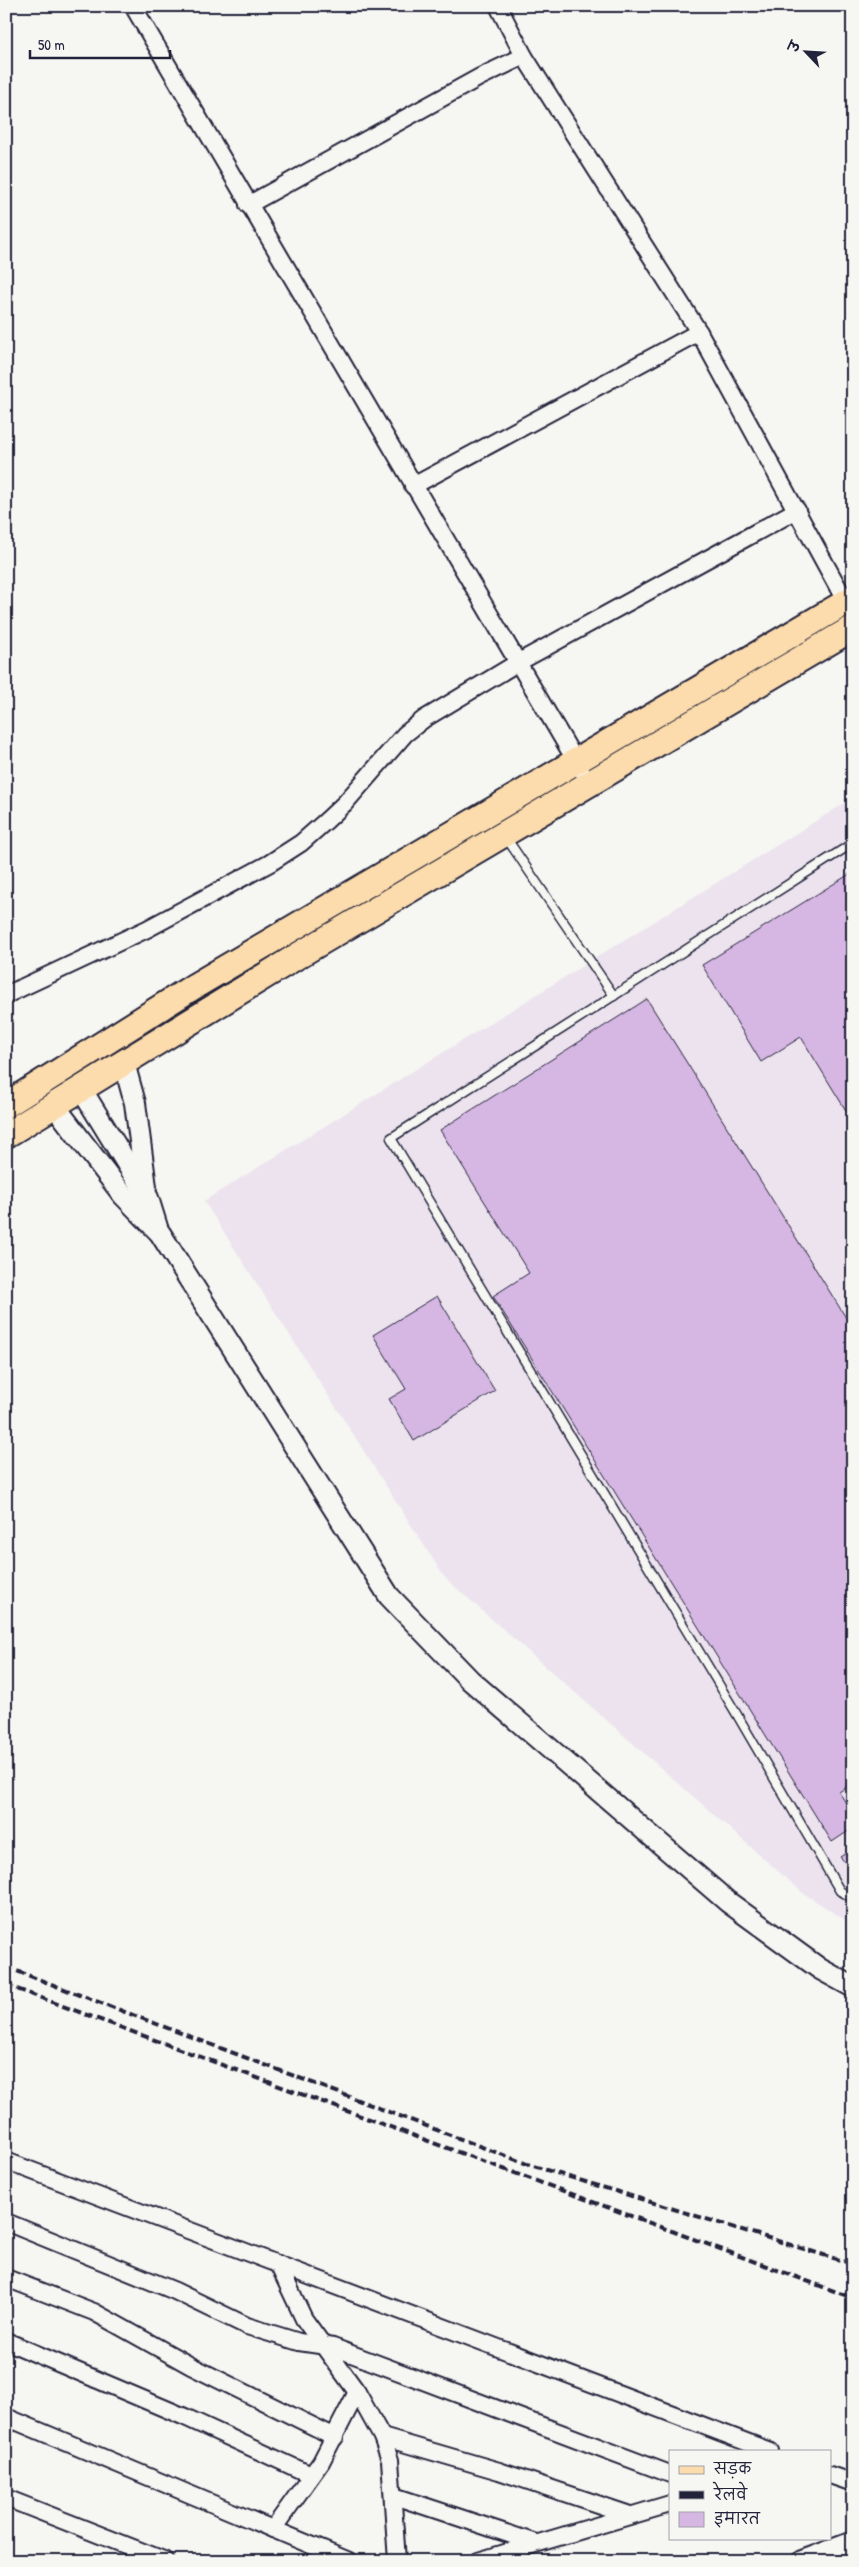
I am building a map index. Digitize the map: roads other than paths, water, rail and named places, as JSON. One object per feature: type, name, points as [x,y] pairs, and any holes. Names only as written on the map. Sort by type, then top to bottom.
[{"type":"main road","points":[[6,1105],[193,987],[850,600]]},
{"type":"main road","points":[[6,1135],[80,1087],[124,1063],[299,955],[505,836],[588,784],[853,628]]},
{"type":"street","points":[[133,6],[588,784]]},
{"type":"street","points":[[498,6],[524,56],[699,332],[797,510],[850,600]]},
{"type":"street","points":[[248,205],[480,77],[524,56]]},
{"type":"street","points":[[413,486],[699,332]]},
{"type":"street","points":[[6,995],[147,929],[270,863],[301,843],[345,803],[405,734],[460,695],[797,510]]},
{"type":"street","points":[[124,1063],[134,1103],[148,1198],[160,1233]]},
{"type":"street","points":[[80,1087],[148,1198]]},
{"type":"street","points":[[54,1105],[123,1195],[160,1233],[388,1596],[470,1680],[728,1902],[820,1968],[853,1986]]},
{"type":"street","points":[[6,2161],[767,2450]]},
{"type":"street","points":[[6,2222],[175,2290],[247,2326],[298,2342],[322,2344],[669,2474]]},
{"type":"street","points":[[278,2264],[304,2318],[357,2392],[382,2437],[390,2460],[394,2496],[397,2561]]},
{"type":"street","points":[[6,2278],[94,2312],[191,2366],[335,2437]]},
{"type":"street","points":[[6,2342],[185,2417],[311,2475]]},
{"type":"street","points":[[273,2529],[335,2437],[357,2392]]},
{"type":"street","points":[[6,2417],[349,2561]]},
{"type":"street","points":[[382,2437],[499,2471],[630,2515]]},
{"type":"street","points":[[832,2476],[853,2483]]},
{"type":"street","points":[[394,2496],[536,2544]]},
{"type":"street","points":[[6,2498],[160,2560]]},
{"type":"street","points":[[478,2561],[669,2504]]},
{"type":"street","points":[[802,2561],[853,2542]]},
{"type":"lane","points":[[505,836],[614,996]]},
{"type":"lane","points":[[853,844],[391,1138],[736,1713],[840,1891],[853,1898]]},
{"type":"railway","points":[[6,1967],[527,2164],[853,2264]]},
{"type":"railway","points":[[6,1985],[853,2298]]}]
